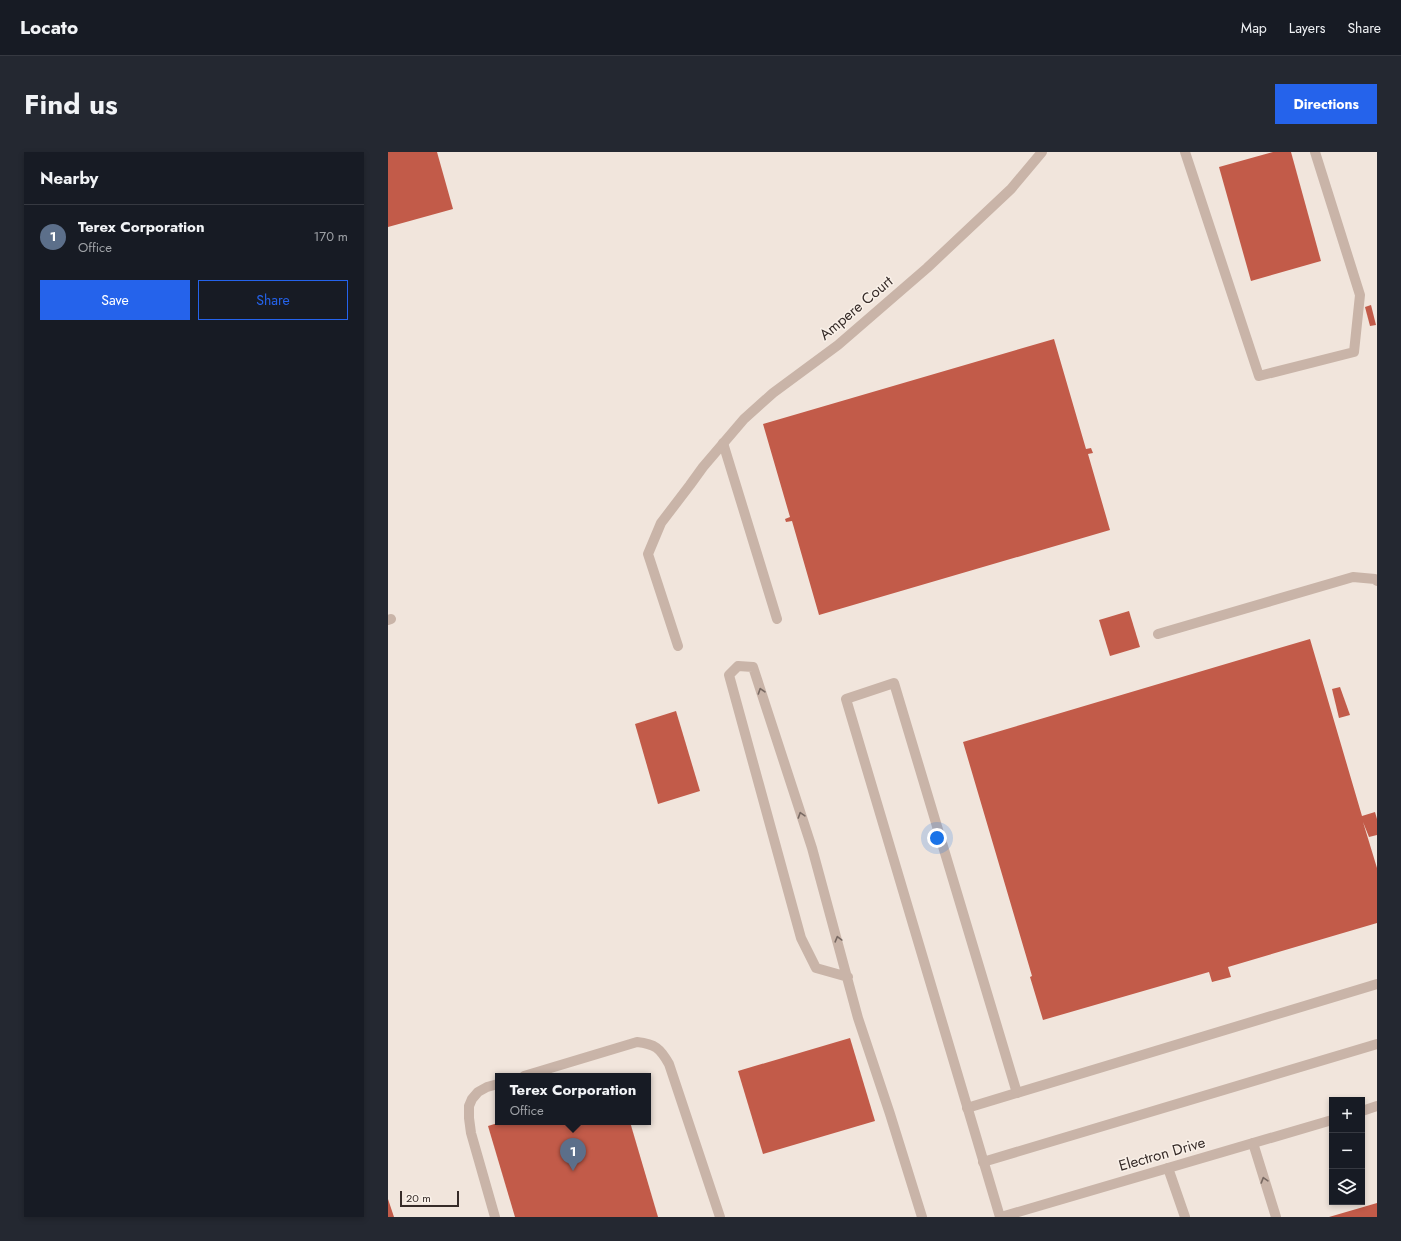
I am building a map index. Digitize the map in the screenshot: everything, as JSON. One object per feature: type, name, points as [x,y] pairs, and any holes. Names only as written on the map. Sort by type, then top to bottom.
[{"type":"street","name":"Ampere Court","points":[[678,646],[648,554],[661,523],[703,467],[744,419],[773,393],[838,345],[927,268],[1011,188],[1042,152]]},
{"type":"street","points":[[1185,152],[1259,376],[1354,352],[1360,294],[1315,152]]},
{"type":"street","points":[[723,443],[778,620]]},
{"type":"street","points":[[1158,634],[1353,577],[1375,579],[1377,581]]},
{"type":"street","points":[[848,977],[816,968],[801,938],[729,675],[738,666],[753,667],[812,848],[848,977],[858,1018],[922,1217]]},
{"type":"street","points":[[1001,1217],[967,1108],[846,699],[894,683],[1017,1093]]},
{"type":"street","points":[[967,1108],[1377,984]]},
{"type":"street","points":[[534,1073],[637,1042],[648,1043],[656,1046],[664,1054],[669,1064],[720,1217]]},
{"type":"street","points":[[984,1162],[1377,1044]]},
{"type":"street","points":[[495,1085],[478,1092],[472,1099],[469,1106],[471,1133],[495,1217]]},
{"type":"street","points":[[1365,1110],[1377,1106]]},
{"type":"street","name":"Electron Drive","points":[[1001,1217],[1329,1121]]},
{"type":"street","points":[[1253,1143],[1276,1217]]},
{"type":"street","points":[[1168,1168],[1185,1217]]},
{"type":"building","points":[[388,152],[437,152],[453,209],[388,227]]},
{"type":"building","points":[[1273,152],[1291,152],[1321,261],[1251,281],[1219,167]]},
{"type":"building","points":[[1371,305],[1376,325],[1370,326],[1365,307]]},
{"type":"building","points":[[1054,339],[1086,449],[1091,448],[1093,453],[1088,454],[1110,530],[819,615],[792,521],[786,522],[785,519],[790,517],[763,424]]},
{"type":"building","points":[[1129,611],[1140,647],[1110,656],[1099,620]]},
{"type":"building","points":[[1310,639],[1362,816],[1375,812],[1377,819],[1377,835],[1369,837],[1363,822],[1377,868],[1377,923],[1228,967],[1231,977],[1212,982],[1209,972],[1043,1020],[1030,977],[1032,976],[963,742]]},
{"type":"building","points":[[1340,687],[1350,715],[1339,718],[1332,689]]},
{"type":"building","points":[[676,711],[700,791],[658,804],[635,724]]},
{"type":"building","points":[[850,1038],[875,1121],[763,1154],[738,1071]]},
{"type":"building","points":[[495,1124],[631,1125],[658,1217],[515,1217],[488,1126]]},
{"type":"building","points":[[388,1199],[394,1217],[388,1217]]},
{"type":"building","points":[[1377,1203],[1377,1217],[1329,1217]]},
{"type":"place","name":"Terex Corporation","points":[[573,1171]]}]
